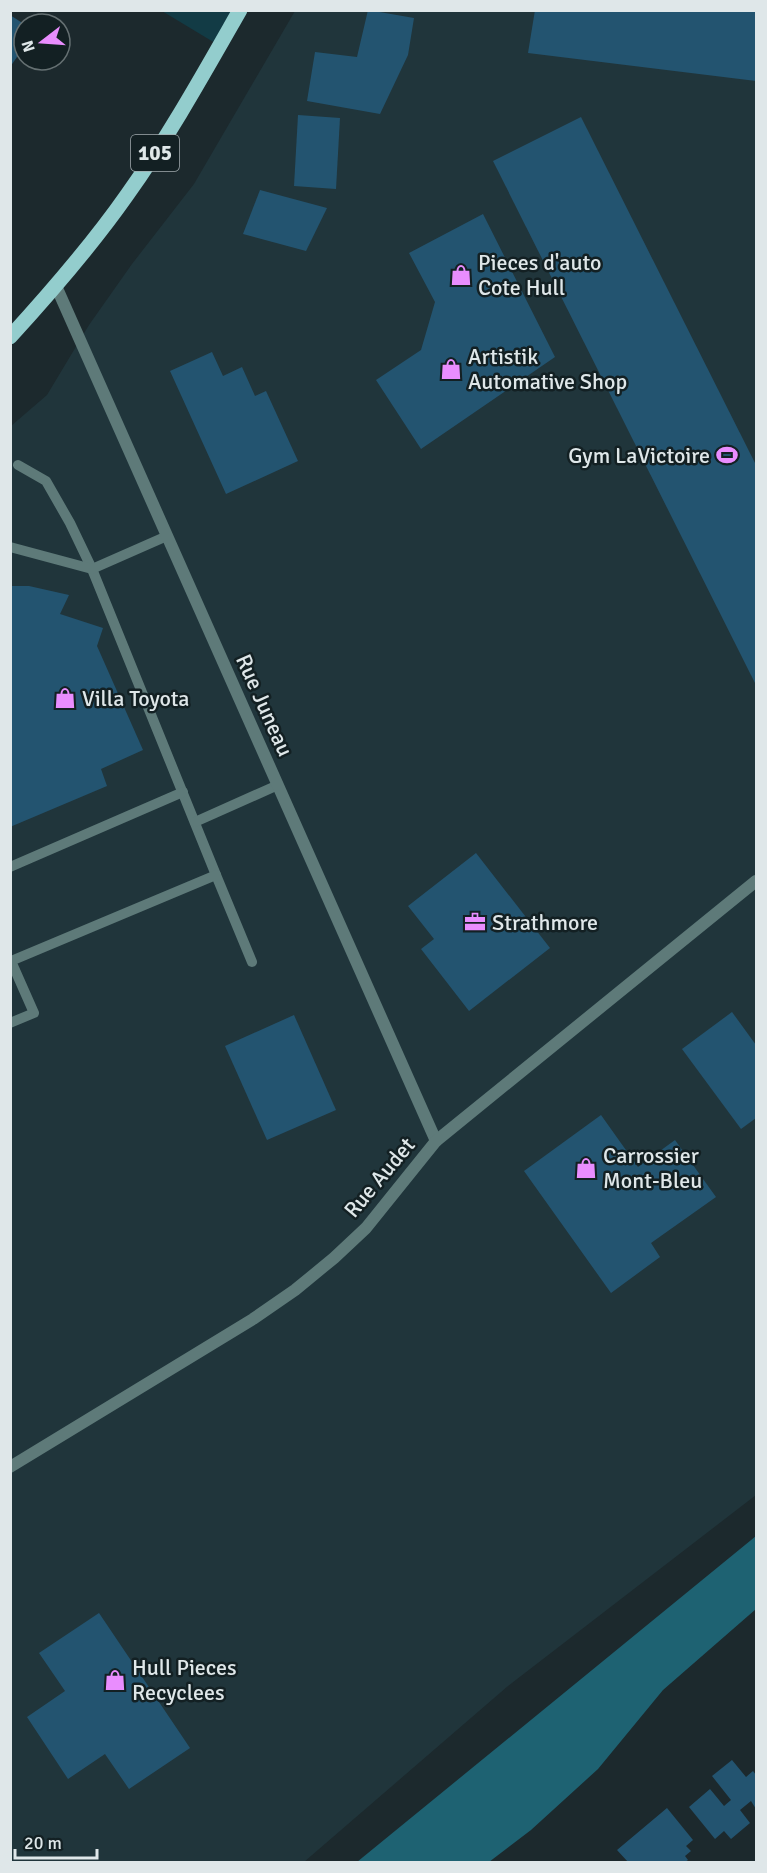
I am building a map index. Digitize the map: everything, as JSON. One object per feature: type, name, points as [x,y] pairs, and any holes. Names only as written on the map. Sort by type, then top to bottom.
[{"type":"main road","name":"105","points":[[10,337],[56,286],[128,195],[163,141],[240,10]]},
{"type":"street","name":"Rue Juneau","points":[[56,286],[436,1141]]},
{"type":"street","name":"Rue Audet","points":[[10,1467],[253,1318],[294,1290],[334,1258],[366,1228],[436,1141],[756,881]]},
{"type":"lane","points":[[18,465],[46,481],[70,523],[92,569],[252,962]]},
{"type":"lane","points":[[10,547],[92,569],[167,536]]},
{"type":"lane","points":[[195,822],[278,784]]},
{"type":"lane","points":[[10,867],[183,792]]},
{"type":"lane","points":[[10,1023],[34,1013],[11,961],[216,875]]},
{"type":"shaded area","points":[[162,11],[240,11],[220,46]]},
{"type":"shaded area","points":[[295,11],[756,11],[756,1495],[508,1686],[304,1862],[11,1862],[11,426],[47,395],[89,325],[132,264],[194,184]]},
{"type":"shaded area","points":[[756,1536],[756,1609],[663,1690],[598,1769],[531,1830],[489,1862],[357,1862]]},
{"type":"building","points":[[368,10],[414,18],[408,55],[380,114],[307,101],[315,52],[357,57]]},
{"type":"building","points":[[535,10],[756,10],[756,81],[528,53]]},
{"type":"building","points":[[10,15],[12,16],[12,64],[10,67]]},
{"type":"building","points":[[298,115],[340,118],[336,189],[294,186]]},
{"type":"building","points":[[581,117],[756,465],[756,685],[493,161]]},
{"type":"building","points":[[260,190],[327,208],[306,251],[243,234]]},
{"type":"building","points":[[483,214],[555,357],[421,449],[376,380],[421,350],[435,302],[409,253]]},
{"type":"building","points":[[212,352],[223,376],[242,367],[255,396],[266,391],[298,461],[226,494],[170,371]]},
{"type":"building","name":"Villa Toyota","points":[[10,586],[29,586],[69,595],[60,614],[103,628],[97,646],[143,750],[101,769],[107,786],[10,827]]},
{"type":"building","name":"Strathmore","points":[[476,853],[550,948],[469,1011],[421,949],[434,939],[408,906]]},
{"type":"building","points":[[732,1012],[756,1045],[756,1118],[741,1129],[682,1049]]},
{"type":"building","points":[[294,1015],[336,1110],[267,1140],[225,1046]]},
{"type":"building","points":[[601,1115],[638,1167],[675,1140],[716,1197],[651,1243],[660,1257],[611,1293],[524,1171]]},
{"type":"building","points":[[99,1613],[190,1748],[129,1789],[105,1754],[68,1779],[27,1717],[65,1691],[39,1653]]},
{"type":"building","points":[[732,1760],[746,1777],[753,1771],[756,1775],[756,1809],[751,1801],[740,1810],[750,1823],[731,1839],[724,1831],[715,1839],[689,1807],[710,1789],[724,1806],[731,1800],[712,1776]]},
{"type":"building","points":[[667,1808],[693,1840],[686,1846],[691,1851],[685,1856],[688,1860],[685,1862],[628,1862],[617,1850]]},
{"type":"place","name":"Pieces d'auto Cote Hull","points":[[461,275]]},
{"type":"place","name":"Artistik Automative Shop","points":[[451,369]]},
{"type":"place","name":"Gym LaVictoire","points":[[727,455]]},
{"type":"place","name":"Villa Toyota","points":[[65,698]]},
{"type":"place","name":"Strathmore","points":[[475,922]]},
{"type":"place","name":"Carrossier Mont-Bleu","points":[[586,1168]]},
{"type":"place","name":"Hull Pieces Recyclees","points":[[115,1680]]}]
